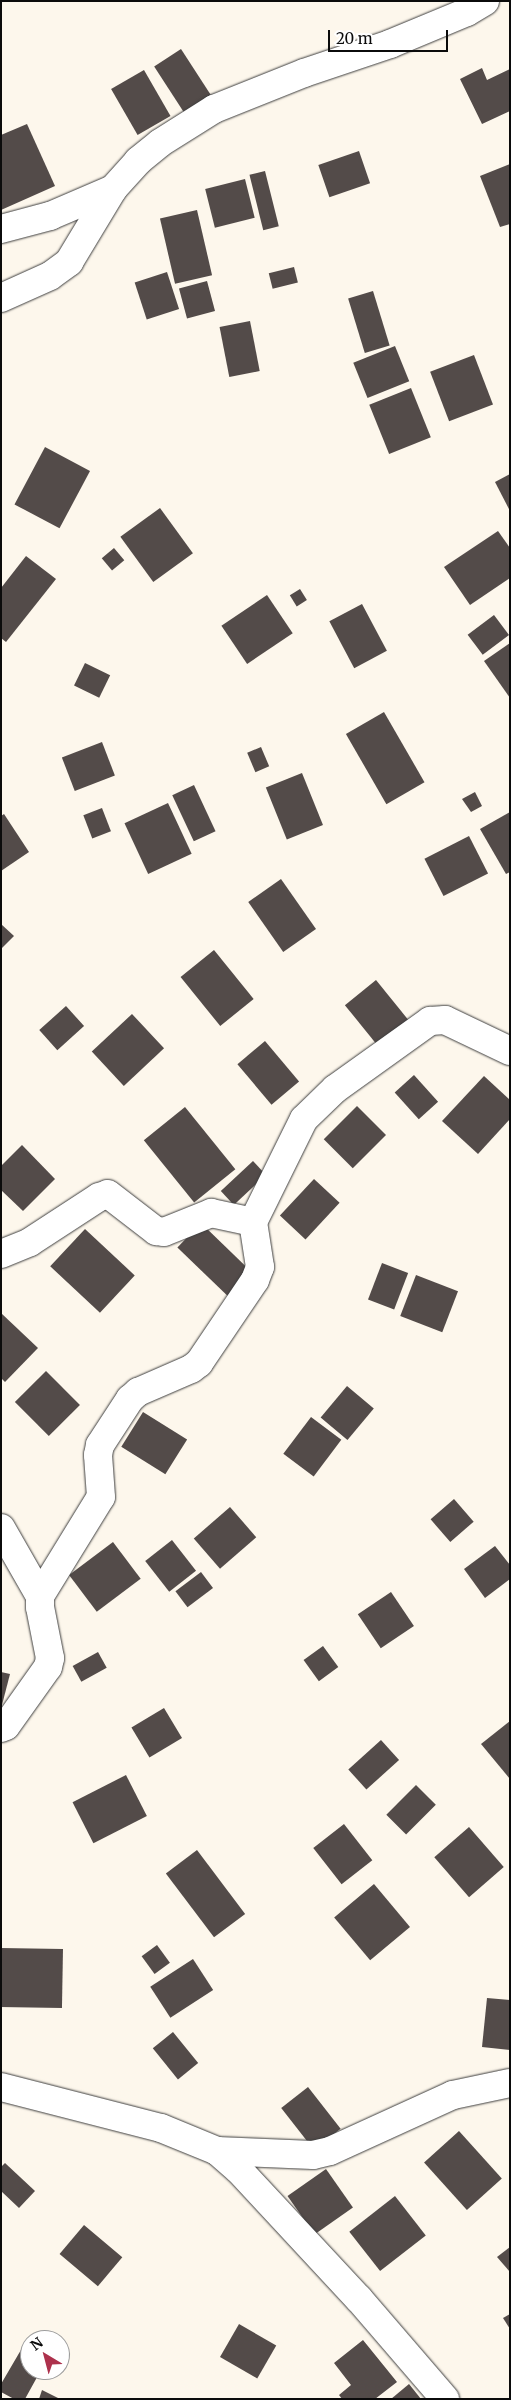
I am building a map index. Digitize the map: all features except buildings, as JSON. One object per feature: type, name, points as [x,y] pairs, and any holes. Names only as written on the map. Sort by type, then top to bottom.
[{"type":"street","points":[[1,298],[50,276],[69,262],[113,189],[138,161],[160,143],[214,109],[304,73],[390,44],[467,12],[485,1]]},
{"type":"street","points":[[1,229],[50,216],[113,189]]},
{"type":"street","points":[[40,1596],[97,1507],[101,1497],[98,1455],[100,1445],[130,1399],[138,1392],[191,1370],[199,1363],[255,1280],[260,1267],[253,1222],[304,1119],[335,1089],[430,1021],[446,1020],[510,1051]]},
{"type":"street","points":[[1,1254],[30,1242],[98,1197],[108,1194],[156,1231],[164,1232],[211,1213],[253,1222]]},
{"type":"street","points":[[1,1528],[40,1596],[40,1607],[50,1658],[48,1666],[6,1726],[1,1728]]},
{"type":"street","points":[[206,2146],[313,2155],[330,2151],[453,2095],[510,2083]]},
{"type":"street","points":[[1,2087],[161,2128],[206,2146],[238,2169],[352,2291],[445,2399]]}]
